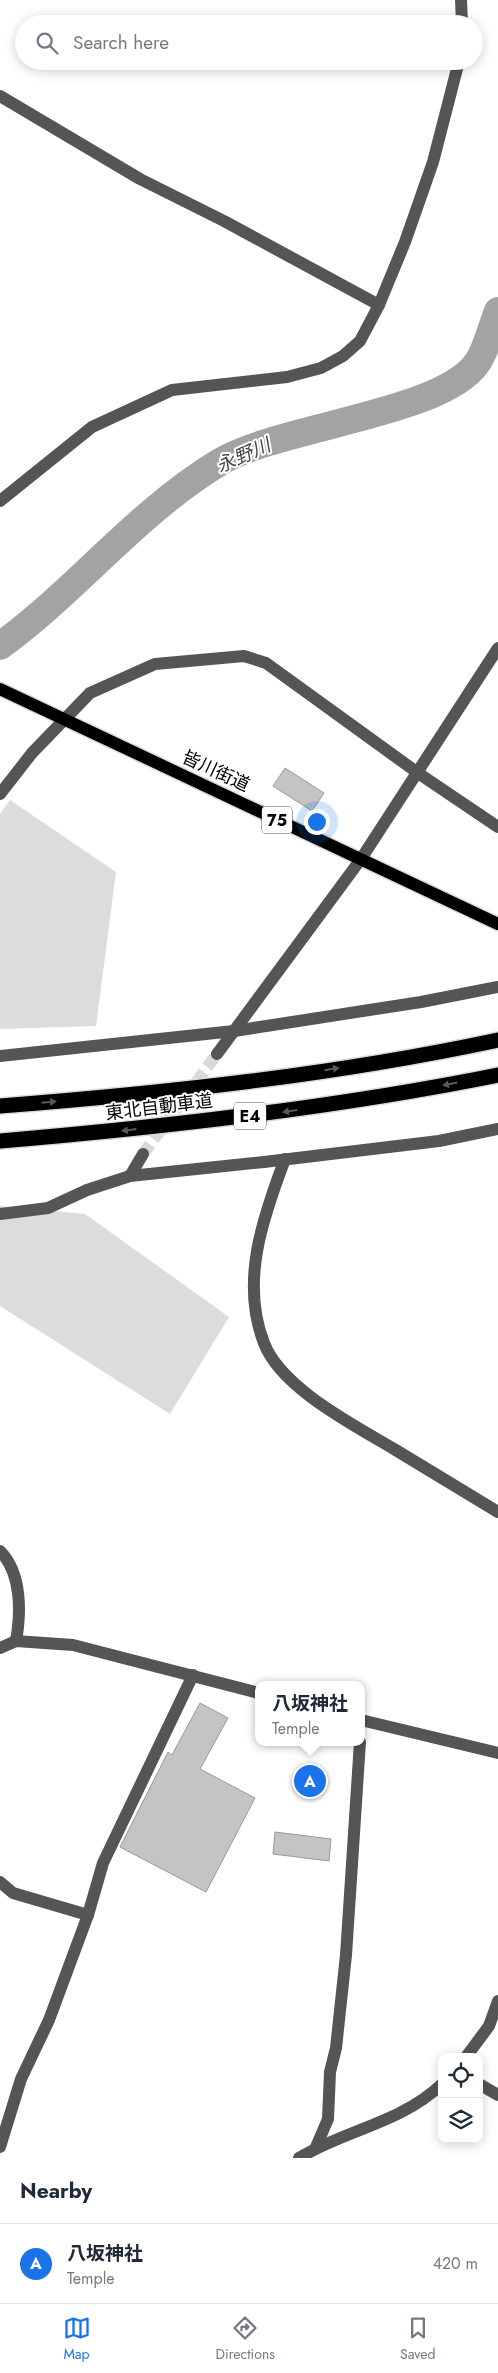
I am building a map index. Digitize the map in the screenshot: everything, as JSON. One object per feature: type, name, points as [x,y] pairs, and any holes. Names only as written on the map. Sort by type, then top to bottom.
[{"type":"highway","name":"東北自動車道","points":[[0,1106],[108,1097],[277,1077],[392,1060],[498,1040]]},
{"type":"highway","name":"東北自動車道","points":[[0,1141],[110,1132],[285,1112],[404,1093],[498,1075]]},
{"type":"main road","name":"皆川街道","points":[[0,689],[498,924]]},
{"type":"street","points":[[461,0],[462,15]]},
{"type":"street","points":[[0,501],[92,427],[172,390],[287,377],[321,368],[343,356],[360,341],[379,305],[405,242],[433,162],[457,70]]},
{"type":"street","points":[[0,96],[140,179],[224,221],[379,305]]},
{"type":"street","points":[[217,1054],[361,859],[498,648]]},
{"type":"street","points":[[0,794],[60,718],[90,693],[154,664],[244,656],[266,663],[418,773],[498,827]]},
{"type":"street","points":[[0,1056],[234,1031],[421,1002],[498,987]]},
{"type":"street","points":[[0,1214],[48,1208],[87,1190],[130,1176],[439,1141],[498,1129]]},
{"type":"street","points":[[130,1176],[143,1154]]},
{"type":"street","points":[[285,1159],[267,1206],[254,1258],[255,1307],[264,1344],[283,1372],[311,1399],[498,1512]]},
{"type":"street","points":[[0,1550],[6,1557],[19,1597],[20,1619],[16,1641]]},
{"type":"street","points":[[0,1648],[16,1641],[74,1646],[255,1692]]},
{"type":"street","points":[[0,2147],[21,2079],[49,2020],[88,1915],[103,1863],[193,1675]]},
{"type":"street","points":[[365,1721],[498,1753]]},
{"type":"street","points":[[316,2148],[328,2119],[330,2072],[337,2039],[346,1955],[360,1746]]},
{"type":"street","points":[[0,1882],[14,1893],[88,1915]]},
{"type":"street","points":[[469,2053],[489,2026],[498,2001]]},
{"type":"street","points":[[483,2086],[498,2095]]},
{"type":"street","points":[[299,2158],[316,2148],[390,2120],[416,2104],[438,2087]]},
{"type":"shaded area","points":[[10,800],[116,872],[96,1026],[0,1029],[0,814]]},
{"type":"shaded area","points":[[0,1206],[85,1214],[229,1317],[170,1414],[0,1306]]},
{"type":"building","points":[[285,768],[324,793],[312,811],[273,786]]},
{"type":"building","points":[[200,1703],[228,1718],[200,1769],[255,1798],[206,1892],[120,1847],[168,1752],[172,1755]]},
{"type":"building","points":[[275,1832],[331,1839],[329,1861],[273,1854]]},
{"type":"waterway","name":"永野川","points":[[0,646],[55,601],[161,504],[220,462],[247,450],[281,439],[396,407],[431,395],[458,380],[480,358],[498,311]]},
{"type":"tunnel","points":[[143,1154],[217,1054]]},
{"type":"place","name":"八坂神社","points":[[310,1781]]}]
